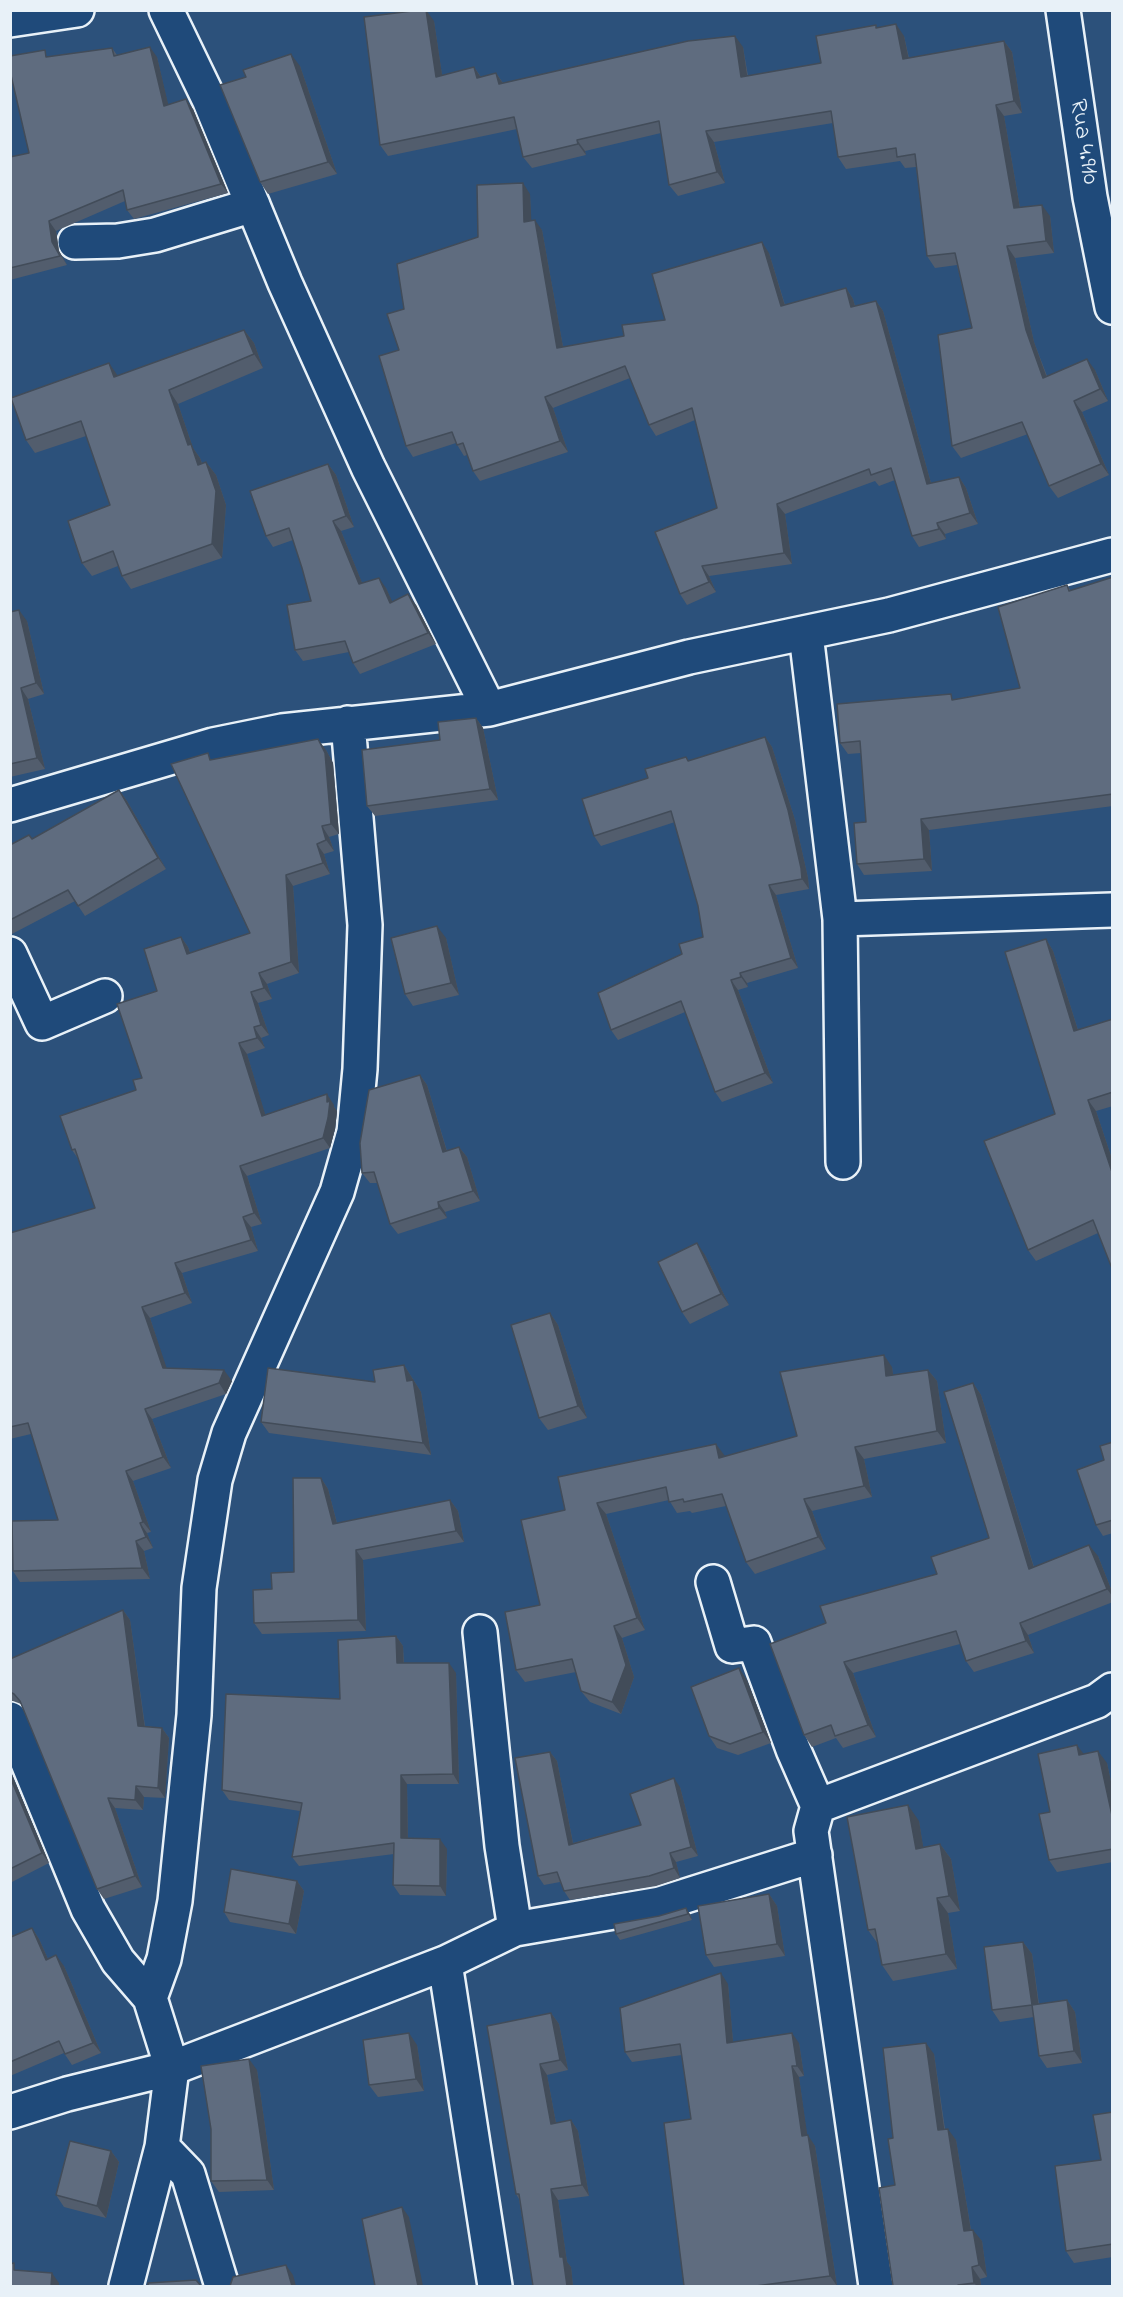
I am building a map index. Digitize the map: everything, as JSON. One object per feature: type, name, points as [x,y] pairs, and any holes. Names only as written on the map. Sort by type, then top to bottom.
[{"type":"street","points":[[10,20],[78,10]]},
{"type":"street","points":[[166,10],[209,99],[285,283],[368,467],[489,709]]},
{"type":"street","name":"Rua 4.910","points":[[1063,10],[1090,197],[1113,307]]},
{"type":"street","points":[[75,242],[118,241],[155,235],[254,205]]},
{"type":"street","points":[[10,805],[213,745],[348,723],[427,718],[489,709],[689,657],[889,615],[1113,555]]},
{"type":"street","points":[[806,634],[840,920],[843,1162]]},
{"type":"street","points":[[150,1998],[164,1959],[176,1901],[194,1715],[199,1588],[215,1480],[229,1433],[337,1192],[354,1132],[360,1069],[365,925],[348,723]]},
{"type":"street","points":[[840,920],[1113,910]]},
{"type":"street","points":[[10,954],[42,1023],[105,996]]},
{"type":"street","points":[[713,1582],[732,1646],[754,1643],[793,1749],[818,1806],[811,1831],[876,2286]]},
{"type":"street","points":[[480,1632],[502,1846],[515,1929]]},
{"type":"street","points":[[818,1806],[1097,1701],[1113,1690]]},
{"type":"street","points":[[10,1719],[88,1909],[118,1960],[150,1998],[172,2068],[162,2147],[126,2286]]},
{"type":"street","points":[[10,2112],[67,2094],[172,2068],[445,1963],[515,1929],[660,1904],[815,1855]]},
{"type":"street","points":[[445,1963],[495,2286]]},
{"type":"street","points":[[162,2147],[188,2174],[222,2286]]},
{"type":"building","points":[[426,10],[436,77],[474,67],[477,78],[496,73],[499,84],[688,41],[735,36],[741,77],[821,63],[816,36],[876,25],[876,28],[896,24],[903,59],[1004,41],[1014,101],[996,105],[1014,208],[1042,205],[1046,241],[1007,246],[1026,330],[1043,378],[1087,359],[1100,389],[1074,401],[1101,464],[1049,486],[1022,422],[952,446],[938,335],[972,328],[955,253],[927,256],[915,154],[897,157],[896,148],[838,157],[831,111],[706,131],[717,172],[669,185],[659,121],[577,140],[578,144],[523,157],[514,117],[380,145],[364,17]]},
{"type":"building","points":[[150,47],[164,106],[186,99],[221,184],[127,210],[123,190],[49,221],[52,242],[60,256],[10,268],[10,157],[29,153],[10,71],[10,56],[45,50],[46,57],[112,48],[114,56]]},
{"type":"building","points":[[291,54],[328,162],[260,182],[220,85],[246,77],[243,70]]},
{"type":"building","points":[[523,183],[524,222],[535,220],[557,348],[624,336],[622,325],[665,320],[652,274],[762,242],[781,306],[846,288],[851,307],[876,301],[927,484],[959,477],[970,513],[937,523],[939,529],[912,536],[891,468],[871,475],[869,469],[777,504],[784,553],[702,566],[709,582],[680,594],[655,532],[717,508],[692,408],[649,425],[625,366],[545,397],[560,441],[473,471],[463,443],[457,445],[452,432],[406,446],[379,356],[399,350],[387,314],[404,309],[397,264],[478,237],[477,185]]},
{"type":"building","points":[[244,330],[254,354],[169,390],[188,445],[191,444],[198,465],[206,462],[216,491],[212,544],[122,576],[113,551],[82,563],[68,521],[110,505],[81,421],[26,440],[11,398],[109,363],[114,377]]},
{"type":"building","points":[[328,464],[346,516],[333,521],[359,584],[379,578],[390,603],[408,594],[428,633],[353,663],[345,641],[295,650],[287,605],[311,601],[302,568],[289,528],[266,536],[250,491]]},
{"type":"building","points":[[1113,577],[1113,794],[921,819],[924,859],[857,864],[854,823],[866,822],[860,741],[840,743],[837,704],[951,694],[952,700],[1020,688],[998,607],[1067,585],[1069,591]]},
{"type":"building","points":[[19,610],[36,683],[21,688],[37,758],[10,764],[10,612]]},
{"type":"building","points":[[476,718],[490,789],[367,806],[362,750],[440,740],[438,722]]},
{"type":"building","points":[[765,737],[788,810],[801,868],[802,879],[769,885],[791,958],[740,973],[741,977],[731,980],[765,1073],[715,1092],[681,1001],[611,1030],[598,993],[682,954],[679,944],[703,937],[698,906],[671,811],[594,836],[582,799],[648,778],[645,769],[686,757],[688,761]]},
{"type":"building","points":[[318,739],[325,753],[331,824],[322,826],[326,840],[317,844],[323,863],[286,875],[291,962],[259,973],[264,988],[251,992],[261,1025],[254,1027],[257,1038],[239,1043],[262,1116],[327,1094],[327,1102],[330,1101],[323,1138],[240,1166],[254,1213],[243,1217],[251,1240],[175,1263],[185,1293],[142,1307],[163,1368],[224,1370],[219,1383],[145,1409],[163,1457],[126,1471],[146,1537],[136,1541],[142,1568],[13,1571],[12,1521],[58,1520],[28,1423],[10,1427],[10,1233],[95,1208],[75,1149],[72,1150],[60,1116],[136,1090],[133,1080],[142,1078],[117,1004],[157,991],[144,949],[181,937],[187,954],[250,933],[171,764],[208,753],[210,760]]},
{"type":"building","points":[[119,790],[158,858],[78,906],[68,890],[10,920],[10,845],[29,835],[32,839]]},
{"type":"building","points":[[437,926],[451,983],[405,994],[391,938]]},
{"type":"building","points":[[1046,939],[1074,1031],[1113,1019],[1113,1092],[1088,1100],[1113,1175],[1113,1271],[1093,1220],[1028,1250],[984,1141],[1055,1114],[1005,952]]},
{"type":"building","points":[[420,1075],[443,1152],[459,1147],[473,1191],[438,1202],[439,1208],[390,1224],[374,1172],[362,1173],[360,1143],[369,1090]]},
{"type":"building","points":[[697,1243],[721,1294],[682,1312],[658,1262]]},
{"type":"building","points":[[550,1313],[578,1406],[539,1418],[511,1325]]},
{"type":"building","points":[[884,1355],[886,1376],[928,1370],[937,1431],[855,1447],[864,1486],[804,1499],[818,1537],[746,1562],[722,1494],[684,1502],[683,1499],[669,1502],[666,1487],[597,1503],[637,1618],[614,1626],[626,1665],[612,1702],[581,1691],[572,1659],[516,1670],[505,1612],[540,1605],[521,1520],[565,1510],[558,1477],[716,1444],[719,1458],[797,1436],[780,1372]]},
{"type":"building","points":[[404,1365],[407,1381],[413,1380],[423,1443],[261,1422],[268,1368],[375,1382],[373,1370]]},
{"type":"building","points":[[973,1383],[1029,1569],[1089,1545],[1107,1589],[1020,1623],[1026,1641],[966,1661],[956,1631],[844,1662],[868,1725],[835,1736],[831,1725],[804,1735],[770,1644],[826,1623],[820,1606],[937,1574],[931,1557],[989,1538],[944,1392]]},
{"type":"building","points":[[1113,1442],[1113,1520],[1096,1525],[1077,1470],[1104,1460],[1100,1446]]},
{"type":"building","points":[[293,1478],[321,1478],[333,1524],[450,1500],[456,1531],[356,1550],[358,1620],[254,1623],[253,1590],[272,1589],[271,1573],[294,1572]]},
{"type":"building","points":[[123,1610],[138,1726],[162,1728],[158,1788],[136,1786],[135,1800],[108,1798],[135,1876],[97,1889],[20,1701],[10,1692],[10,1659]]},
{"type":"building","points":[[396,1636],[397,1663],[449,1663],[453,1774],[401,1775],[401,1838],[440,1839],[440,1886],[393,1885],[394,1843],[292,1857],[302,1803],[222,1790],[226,1694],[340,1699],[338,1640]]},
{"type":"building","points":[[739,1668],[763,1732],[730,1744],[709,1736],[691,1687]]},
{"type":"building","points":[[1077,1745],[1079,1755],[1098,1751],[1113,1820],[1113,1849],[1049,1860],[1039,1814],[1050,1812],[1038,1754]]},
{"type":"building","points":[[550,1752],[569,1845],[641,1825],[630,1794],[674,1778],[691,1847],[670,1853],[674,1868],[649,1876],[564,1891],[557,1872],[538,1876],[515,1758]]},
{"type":"building","points":[[10,1777],[42,1853],[10,1869]]},
{"type":"building","points":[[908,1805],[916,1849],[940,1844],[949,1896],[937,1898],[946,1954],[882,1965],[875,1929],[868,1930],[847,1817]]},
{"type":"building","points":[[231,1869],[297,1881],[289,1924],[224,1912]]},
{"type":"building","points":[[769,1894],[777,1944],[706,1955],[698,1906]]},
{"type":"building","points":[[686,1908],[688,1914],[616,1934],[614,1924],[659,1916]]},
{"type":"building","points":[[32,1928],[46,1960],[56,1955],[93,2043],[65,2054],[59,2041],[10,2062],[10,1936]]},
{"type":"building","points":[[1023,1942],[1032,2005],[992,2010],[984,1947]]},
{"type":"building","points":[[721,1973],[727,2043],[792,2033],[797,2066],[792,2066],[802,2136],[808,2135],[830,2276],[756,2286],[684,2286],[664,2123],[691,2119],[680,2044],[625,2052],[620,2008]]},
{"type":"building","points":[[1067,2000],[1074,2051],[1039,2056],[1032,2005]]},
{"type":"building","points":[[551,2013],[560,2060],[540,2064],[551,2124],[571,2120],[582,2185],[551,2189],[560,2257],[563,2257],[567,2286],[533,2286],[519,2194],[516,2194],[487,2026]]},
{"type":"building","points":[[409,2033],[416,2079],[369,2085],[363,2040]]},
{"type":"building","points":[[926,2043],[938,2130],[948,2129],[964,2231],[973,2230],[979,2265],[972,2267],[974,2283],[958,2286],[893,2286],[879,2188],[895,2185],[888,2139],[893,2138],[883,2048]]},
{"type":"building","points":[[249,2059],[267,2180],[211,2181],[211,2129],[201,2066]]},
{"type":"building","points":[[1113,2112],[1113,2244],[1066,2251],[1055,2166],[1101,2160],[1093,2115]]},
{"type":"building","points":[[70,2141],[111,2151],[97,2206],[56,2195]]},
{"type":"building","points":[[402,2207],[418,2286],[375,2286],[362,2219]]},
{"type":"building","points":[[14,2263],[14,2270],[52,2273],[51,2286],[10,2286],[10,2264]]},
{"type":"building","points":[[286,2265],[292,2286],[230,2286],[233,2277]]},
{"type":"building","points":[[196,2280],[201,2286],[148,2286],[148,2283]]}]
